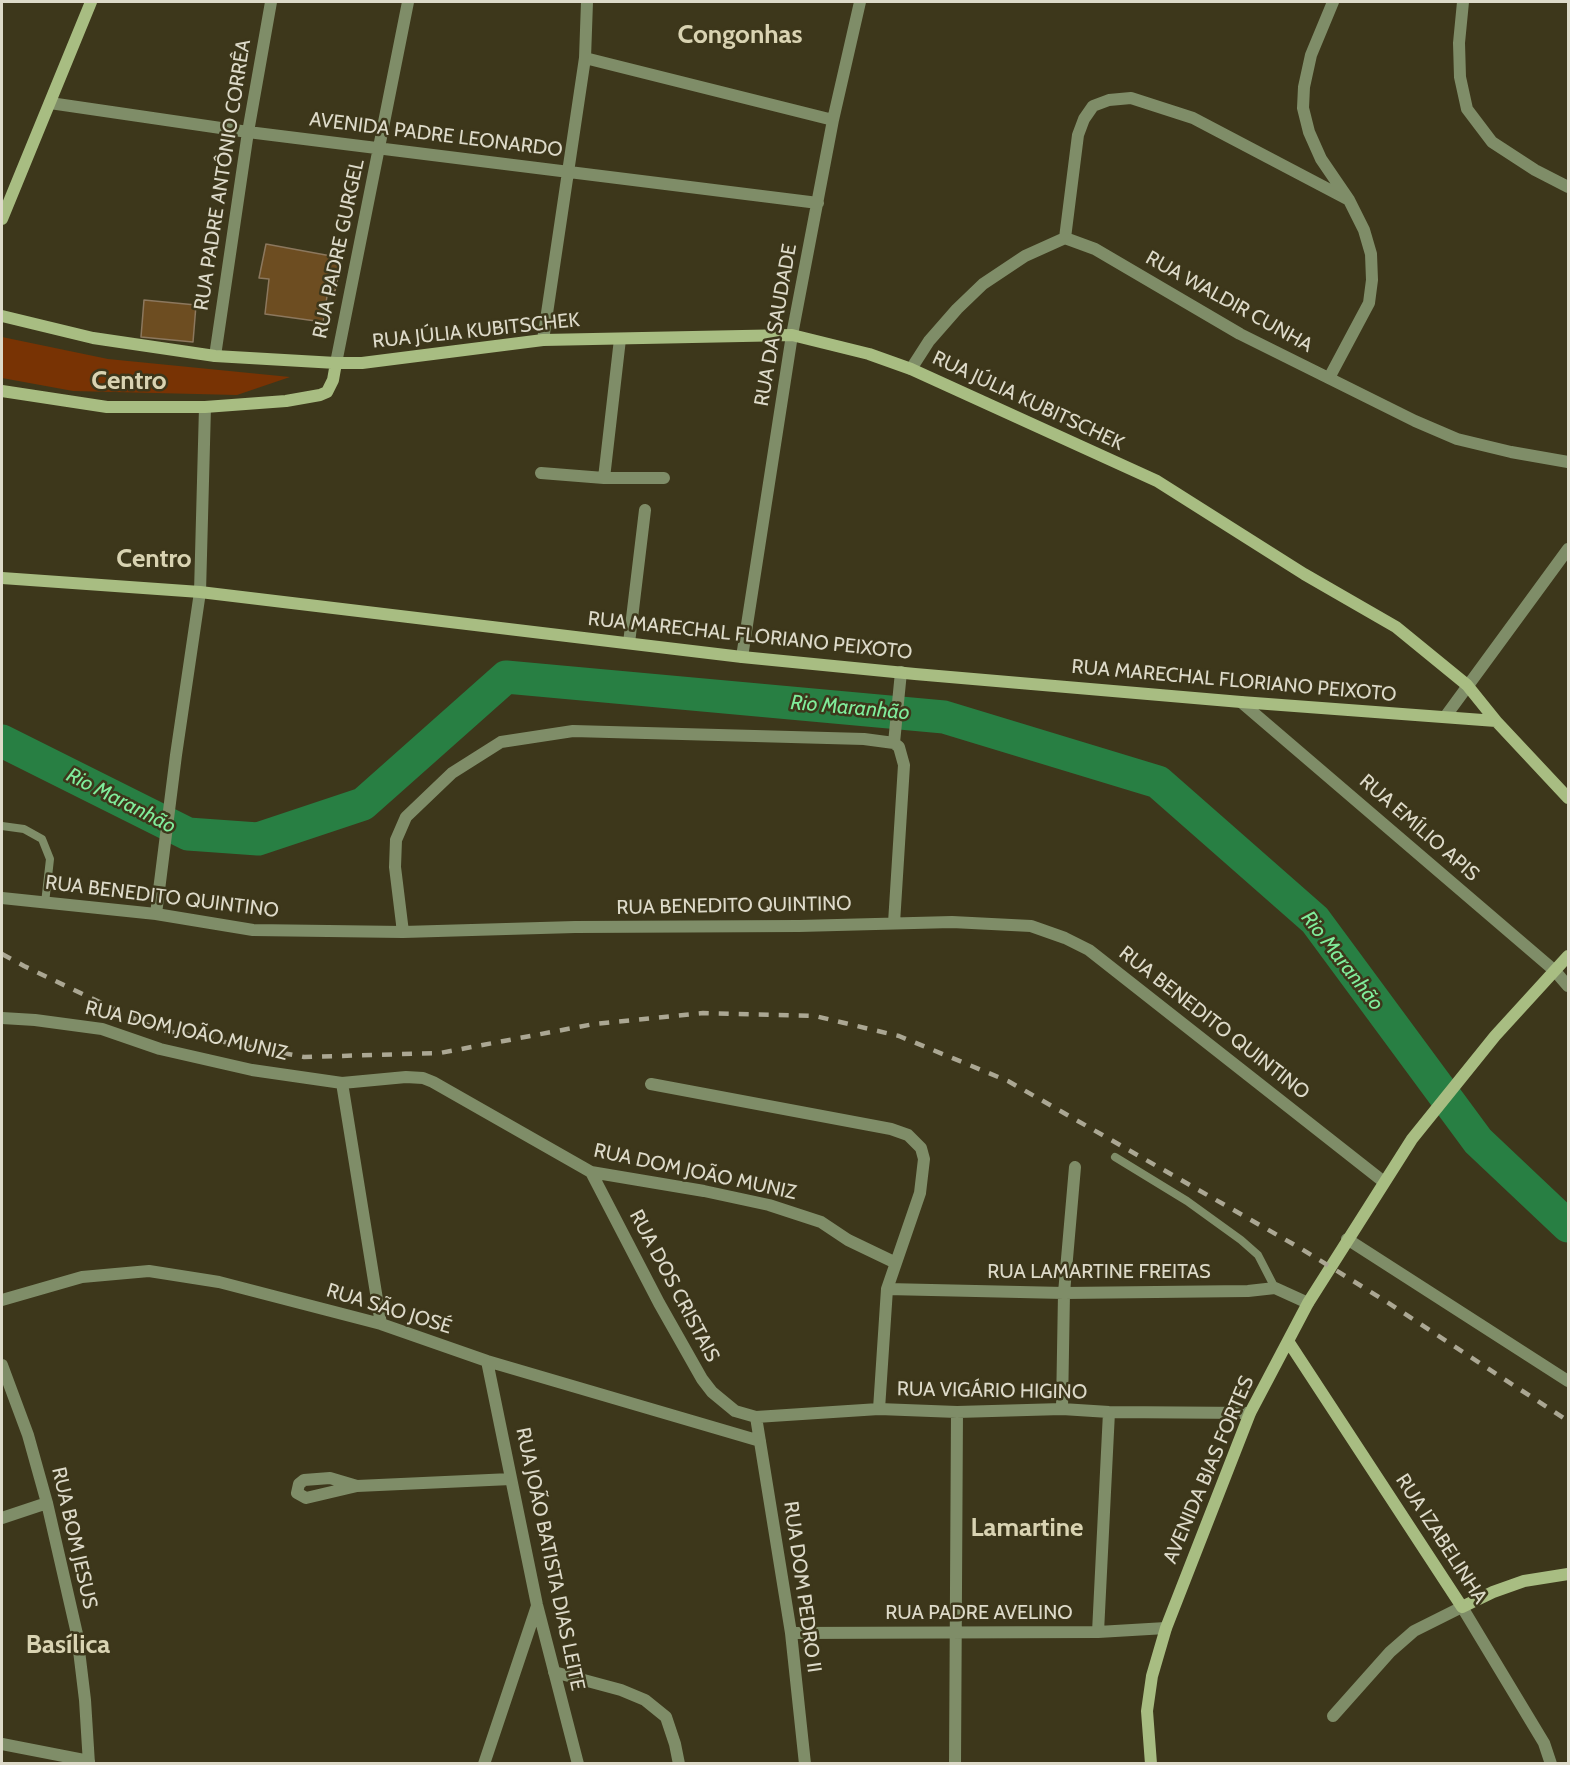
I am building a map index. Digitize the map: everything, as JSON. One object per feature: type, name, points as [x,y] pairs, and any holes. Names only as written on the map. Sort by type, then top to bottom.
[{"type":"main road","points":[[2,219],[91,2]]},
{"type":"main road","name":"RUA JÚLIA KUBITSCHEK","points":[[2,316],[93,338],[215,356],[336,363],[362,363],[543,340],[792,335],[869,354],[911,369],[1157,481],[1304,574],[1396,627],[1467,685],[1496,721],[1569,798]]},
{"type":"main road","points":[[2,390],[107,407],[205,407],[286,401],[327,392],[336,363]]},
{"type":"main road","name":"RUA MARECHAL FLORIANO PEIXOTO","points":[[2,578],[200,592],[742,657],[1241,702],[1496,721]]},
{"type":"main road","name":"AVENIDA BIAS FORTES","points":[[1151,1764],[1147,1711],[1152,1676],[1166,1628],[1250,1413],[1308,1303],[1412,1139],[1495,1036],[1569,956]]},
{"type":"main road","name":"RUA IZABELINHA","points":[[1288,1341],[1462,1607]]},
{"type":"main road","points":[[1462,1607],[1493,1592],[1524,1581],[1569,1574]]},
{"type":"street","name":"RUA PADRE ANTÔNIO CORRÊA","points":[[215,356],[248,132],[271,2]]},
{"type":"street","name":"RUA PADRE GURGEL","points":[[336,363],[408,2]]},
{"type":"street","points":[[543,340],[585,58],[587,2]]},
{"type":"street","name":"RUA DA SAUDADE","points":[[742,657],[792,335],[833,120],[860,2]]},
{"type":"street","points":[[1329,378],[1369,303],[1372,280],[1371,254],[1364,230],[1348,200],[1321,159],[1309,132],[1303,108],[1304,87],[1311,55],[1333,2]]},
{"type":"street","points":[[1463,2],[1459,43],[1460,78],[1467,109],[1492,141],[1535,170],[1569,187]]},
{"type":"street","points":[[585,58],[833,120]]},
{"type":"street","points":[[911,369],[936,333],[983,284],[1025,256],[1065,238],[1078,135],[1084,119],[1093,106],[1109,100],[1131,98],[1193,118],[1348,200]]},
{"type":"street","name":"AVENIDA PADRE LEONARDO","points":[[50,103],[248,132],[568,170],[818,203]]},
{"type":"street","name":"RUA WALDIR CUNHA","points":[[1065,238],[1095,249],[1240,334],[1414,421],[1456,439],[1510,452],[1569,462]]},
{"type":"street","points":[[604,478],[620,339]]},
{"type":"street","points":[[156,914],[200,592],[205,407]]},
{"type":"street","points":[[541,473],[604,478],[664,478]]},
{"type":"street","points":[[629,643],[645,510]]},
{"type":"street","points":[[1445,717],[1569,549]]},
{"type":"street","points":[[894,743],[901,672]]},
{"type":"street","name":"RUA EMÍLIO APIS","points":[[1241,702],[1555,971],[1569,986]]},
{"type":"street","points":[[403,932],[395,867],[396,840],[406,817],[452,773],[501,742],[573,730],[864,739],[894,743],[899,747],[904,765],[894,923]]},
{"type":"street","name":"RUA BENEDITO QUINTINO","points":[[2,897],[156,914],[253,930],[403,932],[575,927],[788,926],[952,922],[1031,926],[1065,938],[1089,950],[1384,1182]]},
{"type":"street","name":"RUA DOM JOÃO MUNIZ","points":[[2,1018],[102,1029],[160,1049],[240,1067],[342,1083],[405,1077],[423,1078],[591,1172],[704,1191],[770,1205],[821,1222],[848,1240],[896,1263]]},
{"type":"street","points":[[342,1083],[381,1324]]},
{"type":"street","points":[[651,1084],[891,1129],[908,1135],[921,1148],[924,1159],[920,1193],[887,1289],[879,1409]]},
{"type":"street","points":[[1062,1409],[1064,1293],[1075,1167]]},
{"type":"street","name":"RUA DOS CRISTAIS","points":[[591,1172],[659,1303],[702,1379],[724,1404],[735,1411]]},
{"type":"street","points":[[1347,1239],[1569,1381]]},
{"type":"street","name":"RUA SÃO JOSÉ","points":[[2,1300],[82,1277],[149,1271],[219,1282],[381,1324],[487,1361],[760,1441]]},
{"type":"street","points":[[1275,1288],[1308,1303]]},
{"type":"street","name":"RUA LAMARTINE FREITAS","points":[[887,1289],[1064,1293],[1248,1291],[1275,1288]]},
{"type":"street","name":"RUA JOÃO BATISTA DIAS LEITE","points":[[487,1361],[537,1605],[578,1764]]},
{"type":"street","name":"RUA BOM JESUS","points":[[2,1365],[28,1435],[47,1503],[76,1634],[85,1700],[89,1762]]},
{"type":"street","name":"RUA VIGÁRIO HIGINO","points":[[735,1411],[756,1417],[879,1409],[957,1412],[1062,1409],[1109,1412],[1250,1413]]},
{"type":"street","points":[[955,1764],[957,1412]]},
{"type":"street","points":[[1098,1632],[1109,1412]]},
{"type":"street","name":"RUA DOM PEDRO II","points":[[756,1417],[791,1633],[805,1764]]},
{"type":"street","points":[[357,1486],[511,1479]]},
{"type":"street","points":[[2,1518],[47,1503]]},
{"type":"street","points":[[484,1764],[537,1605]]},
{"type":"street","points":[[1333,1716],[1390,1652],[1406,1638],[1436,1619],[1462,1607]]},
{"type":"street","name":"RUA IZABELINHA","points":[[1462,1607],[1544,1743],[1551,1764]]},
{"type":"street","name":"RUA PADRE AVELINO","points":[[791,1633],[1098,1632],[1166,1628]]},
{"type":"street","points":[[554,1672],[621,1690],[645,1700],[666,1717],[679,1764]]},
{"type":"street","points":[[2,1744],[89,1762]]},
{"type":"lane","points":[[2,826],[24,829],[42,839],[50,859],[45,903]]},
{"type":"lane","points":[[1115,1157],[1187,1201],[1241,1240],[1258,1255],[1275,1288]]},
{"type":"shaded area","points":[[2,337],[108,359],[290,377],[237,395],[73,391],[2,378]]},
{"type":"building","points":[[266,244],[342,258],[335,291],[328,290],[323,322],[265,314],[269,279],[259,278]]},
{"type":"building","points":[[144,300],[196,305],[193,342],[141,337]]},
{"type":"waterway","name":"Rio Maranhão","points":[[2,741],[188,834],[258,839],[363,804],[506,677],[944,717],[1158,782],[1315,920],[1478,1141],[1568,1226]]},
{"type":"railway","points":[[2,954],[156,1029],[304,1057],[440,1053],[594,1024],[703,1013],[815,1016],[899,1036],[1008,1081],[1300,1248],[1387,1302],[1568,1421]]},
{"type":"district","name":"Congonhas","points":[[740,35]]},
{"type":"district","name":"Centro","points":[[129,381]]},
{"type":"district","name":"Centro","points":[[154,559]]},
{"type":"district","name":"Lamartine","points":[[1027,1528]]},
{"type":"district","name":"Basílica","points":[[68,1645]]}]
